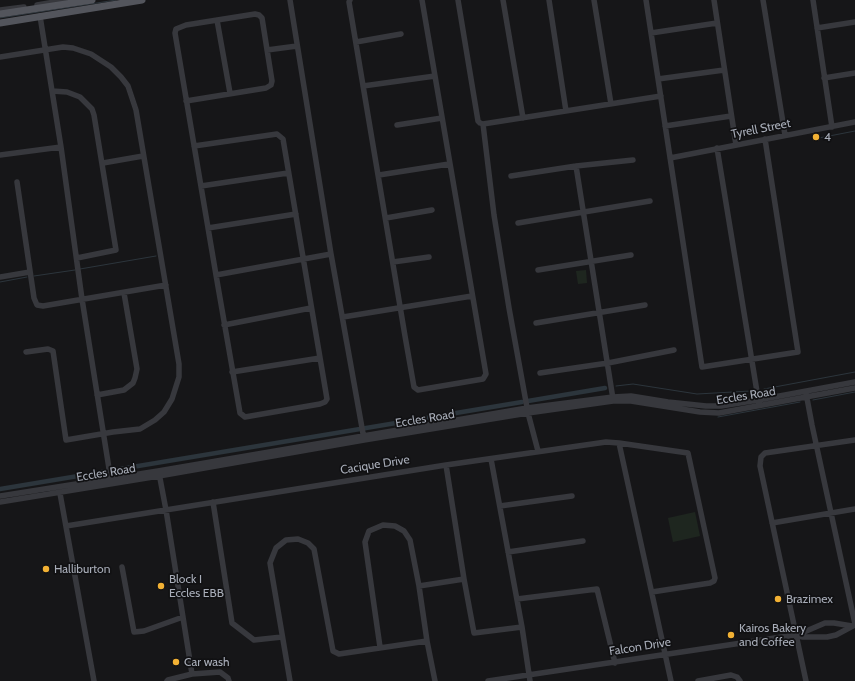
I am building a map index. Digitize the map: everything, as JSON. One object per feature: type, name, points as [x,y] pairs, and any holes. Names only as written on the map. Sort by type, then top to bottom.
[{"type":"main road","points":[[0,14],[39,4],[92,0]]},
{"type":"main road","points":[[0,23],[142,0]]},
{"type":"street","points":[[0,10],[66,0]]},
{"type":"street","points":[[290,0],[331,254],[363,438]]},
{"type":"street","points":[[350,0],[349,2],[400,308],[415,388],[418,390],[483,379],[486,374],[422,0]]},
{"type":"street","points":[[458,0],[478,121],[480,123],[483,124],[661,96]]},
{"type":"street","points":[[503,0],[523,118]]},
{"type":"street","points":[[549,0],[566,111]]},
{"type":"street","points":[[594,0],[612,104]]},
{"type":"street","points":[[646,0],[702,367],[798,352],[765,139]]},
{"type":"street","points":[[714,0],[736,145]]},
{"type":"street","points":[[763,0],[785,135]]},
{"type":"street","points":[[813,0],[832,127]]},
{"type":"street","points":[[186,100],[266,88],[271,85],[272,81],[262,18],[259,15],[255,14],[186,25],[176,29],[175,33],[186,100],[216,274],[232,372],[240,413],[245,418],[325,402],[327,399],[282,139],[277,134],[194,146]]},
{"type":"street","points":[[40,16],[111,481]]},
{"type":"street","points":[[217,20],[230,93]]},
{"type":"street","points":[[817,28],[855,22]]},
{"type":"street","points":[[651,33],[717,23]]},
{"type":"street","points":[[356,42],[401,34]]},
{"type":"street","points":[[267,50],[298,46]]},
{"type":"street","points":[[0,57],[63,47],[73,48],[81,50],[111,67],[128,86],[134,101],[180,370],[172,399],[164,412],[155,420],[140,429],[66,440],[53,352],[48,349],[26,352]]},
{"type":"street","points":[[658,79],[724,70]]},
{"type":"street","points":[[824,78],[855,73]]},
{"type":"street","points":[[364,86],[435,76]]},
{"type":"street","points":[[52,91],[61,91],[73,94],[85,101],[92,109],[97,124],[103,163],[116,250],[77,258]]},
{"type":"street","points":[[665,126],[732,116]]},
{"type":"street","points":[[397,125],[442,118]]},
{"type":"street","name":"Tyrell Street","points":[[670,158],[855,122]]},
{"type":"street","points":[[483,124],[494,215],[509,308],[528,411],[538,451]]},
{"type":"street","points":[[0,156],[61,147]]},
{"type":"street","points":[[717,148],[759,403]]},
{"type":"street","points":[[103,163],[144,156]]},
{"type":"street","points":[[511,176],[576,166],[633,160]]},
{"type":"street","points":[[379,175],[449,164]]},
{"type":"street","points":[[576,166],[613,399]]},
{"type":"street","points":[[201,186],[288,173]]},
{"type":"street","points":[[17,182],[30,272],[35,302],[37,305],[43,306],[166,285]]},
{"type":"street","points":[[518,223],[650,201]]},
{"type":"street","points":[[386,218],[432,210]]},
{"type":"street","points":[[208,228],[296,214]]},
{"type":"street","points":[[216,274],[331,254]]},
{"type":"street","points":[[538,270],[632,255]]},
{"type":"street","points":[[393,262],[429,257]]},
{"type":"street","points":[[0,277],[30,272]]},
{"type":"street","points":[[97,395],[124,390],[133,383],[135,378],[136,369],[124,293]]},
{"type":"street","points":[[343,317],[472,296]]},
{"type":"street","points":[[536,323],[645,305]]},
{"type":"street","points":[[224,325],[311,308]]},
{"type":"street","points":[[540,373],[608,363],[674,350]]},
{"type":"street","points":[[232,372],[320,358]]},
{"type":"street","name":"Eccles Road","points":[[0,496],[111,481],[528,411],[631,396],[706,406],[721,406],[759,403],[807,394],[855,382]]},
{"type":"street","name":"Eccles Road","points":[[807,394],[855,388]]},
{"type":"street","points":[[807,394],[854,625]]},
{"type":"street","points":[[806,681],[760,466],[761,457],[765,453],[855,440]]},
{"type":"street","name":"Cacique Drive","points":[[66,526],[538,451],[606,442],[619,443],[688,453],[715,578],[714,581],[710,583],[652,592]]},
{"type":"street","points":[[619,443],[672,681]]},
{"type":"street","points":[[491,459],[522,627],[530,681]]},
{"type":"street","points":[[446,465],[474,633],[522,627]]},
{"type":"street","points":[[159,473],[192,674]]},
{"type":"street","points":[[60,489],[94,681]]},
{"type":"street","name":"Eccles Road","points":[[0,502],[60,489]]},
{"type":"street","points":[[500,506],[572,496]]},
{"type":"street","points":[[213,502],[232,623],[254,640],[282,637]]},
{"type":"street","points":[[772,523],[855,509]]},
{"type":"street","points":[[380,647],[365,542],[369,531],[383,525],[395,526],[404,531],[410,540],[419,586],[427,641],[436,681]]},
{"type":"street","points":[[290,681],[270,563],[276,548],[286,540],[298,539],[308,543],[314,549],[333,651],[339,654],[427,641]]},
{"type":"street","points":[[508,552],[583,541]]},
{"type":"street","points":[[122,567],[134,632],[144,631],[183,617]]},
{"type":"street","points":[[419,586],[464,579]]},
{"type":"street","points":[[517,599],[597,589],[615,662]]},
{"type":"street","name":"Falcon Drive","points":[[488,681],[796,635],[824,623],[854,625]]},
{"type":"street","name":"Falcon Drive","points":[[796,635],[803,637],[827,638],[836,635],[854,625]]},
{"type":"street","points":[[167,681],[192,674],[220,672],[228,678],[229,681]]},
{"type":"street","points":[[698,680],[731,675],[737,677],[740,681]]},
{"type":"shaded area","points":[[586,270],[587,283],[578,284],[576,271]]},
{"type":"shaded area","points":[[695,512],[700,536],[673,542],[668,518]]},
{"type":"waterway","points":[[0,18],[116,0]]},
{"type":"waterway","points":[[819,138],[855,131]]},
{"type":"waterway","points":[[80,269],[156,256]]},
{"type":"waterway","points":[[34,276],[75,270]]},
{"type":"waterway","points":[[0,282],[27,277]]},
{"type":"waterway","points":[[764,389],[855,372]]},
{"type":"waterway","points":[[616,386],[633,384],[697,394],[751,391]]},
{"type":"waterway","points":[[528,401],[605,388]]},
{"type":"waterway","points":[[813,400],[855,392]]},
{"type":"waterway","points":[[0,489],[522,402]]},
{"type":"waterway","points":[[718,417],[800,402]]},
{"type":"place","name":"4","points":[[816,137]]},
{"type":"place","name":"Halliburton","points":[[46,569]]},
{"type":"place","name":"Block I Eccles EBB","points":[[161,586]]},
{"type":"place","name":"Brazimex","points":[[778,599]]},
{"type":"place","name":"Kairos Bakery and Coffee","points":[[731,635]]},
{"type":"place","name":"Car wash","points":[[176,662]]}]
